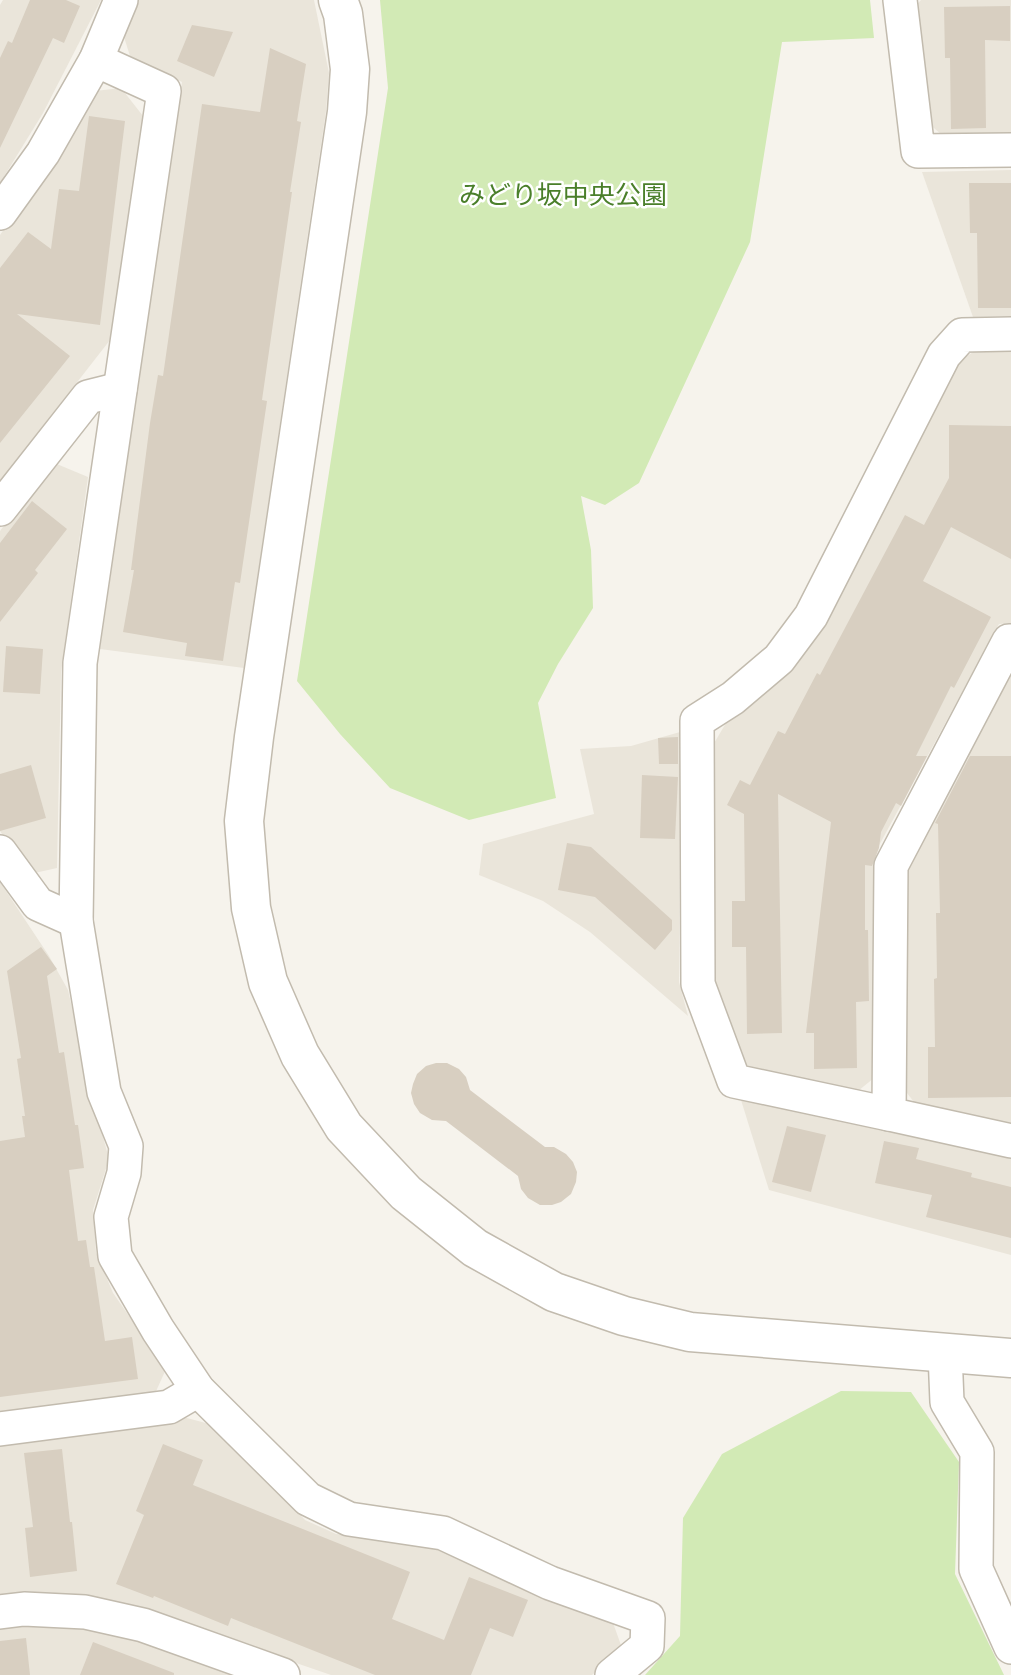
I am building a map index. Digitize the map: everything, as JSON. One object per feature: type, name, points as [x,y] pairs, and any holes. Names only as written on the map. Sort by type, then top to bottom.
[{"type":"street","points":[[0,213],[43,153],[96,60],[121,0]]},
{"type":"street","points":[[338,0],[343,14],[350,69],[347,112],[254,737],[244,821],[251,908],[268,982],[300,1055],[344,1126],[407,1193],[475,1248],[554,1292],[624,1316],[690,1332],[1011,1358]]},
{"type":"street","points":[[900,0],[918,150],[1011,150]]},
{"type":"street","points":[[96,60],[164,91],[80,663],[76,921],[104,1092],[126,1146],[124,1173],[111,1217],[115,1256],[158,1330],[198,1390],[308,1499],[349,1519],[443,1533],[550,1583],[648,1618],[647,1646],[612,1675]]},
{"type":"street","points":[[1011,334],[962,335],[944,355],[811,616],[779,660],[733,698],[697,721],[698,984],[734,1081],[1011,1141]]},
{"type":"street","points":[[0,509],[88,397],[120,389]]},
{"type":"street","points":[[889,1114],[891,866],[1011,641]]},
{"type":"street","points":[[0,852],[38,904],[76,921]]},
{"type":"street","points":[[946,1353],[947,1402],[977,1452],[976,1569],[1011,1647]]},
{"type":"street","points":[[0,1429],[169,1407],[198,1390]]},
{"type":"street","points":[[0,1612],[24,1609],[85,1612],[142,1625],[284,1675]]},
{"type":"shaded area","points":[[3,0],[101,0],[43,113],[0,183],[0,5]]},
{"type":"shaded area","points":[[139,0],[314,0],[329,73],[326,111],[244,668],[100,649],[182,82],[130,56],[124,37]]},
{"type":"shaded area","points":[[921,0],[1011,0],[1011,141],[949,141],[927,122],[913,9]]},
{"type":"shaded area","points":[[121,88],[143,116],[110,340],[0,481],[0,235],[70,134],[95,91]]},
{"type":"shaded area","points":[[1011,170],[1011,316],[973,317],[922,172]]},
{"type":"shaded area","points":[[1011,346],[1011,623],[999,624],[876,851],[874,1078],[853,1095],[754,1074],[736,1056],[713,987],[713,745],[726,723],[790,673],[829,617],[957,362],[980,348]]},
{"type":"shaded area","points":[[52,462],[88,477],[61,672],[57,868],[30,874],[0,831],[0,531]]},
{"type":"shaded area","points":[[1011,666],[1011,1129],[920,1110],[904,1089],[905,865]]},
{"type":"shaded area","points":[[680,732],[679,982],[688,1016],[590,932],[543,901],[479,875],[483,844],[594,814],[580,749],[631,746]]},
{"type":"shaded area","points":[[0,882],[68,990],[109,1159],[93,1210],[96,1252],[113,1293],[166,1369],[153,1398],[0,1415]]},
{"type":"shaded area","points":[[741,1100],[1011,1158],[1011,1255],[769,1190]]},
{"type":"shaded area","points":[[183,1417],[217,1426],[305,1520],[336,1534],[409,1540],[438,1548],[612,1620],[622,1648],[592,1675],[331,1675],[136,1608],[0,1598],[0,1441]]},
{"type":"shaded area","points":[[26,1622],[128,1633],[248,1675],[0,1675],[0,1625]]},
{"type":"green space","name":"みどり坂中央公園","points":[[380,0],[870,0],[874,38],[782,42],[750,242],[639,483],[605,505],[581,496],[591,550],[593,608],[558,664],[538,703],[556,798],[469,820],[390,788],[340,734],[297,681],[388,88]]},
{"type":"green space","points":[[841,1391],[911,1392],[959,1462],[955,1574],[1004,1675],[645,1675],[680,1636],[683,1518],[722,1454]]},
{"type":"building","points":[[30,0],[66,0],[80,6],[64,43],[53,38],[0,148],[0,58],[8,41],[12,43]]},
{"type":"building","points":[[1010,6],[1010,41],[985,40],[986,128],[951,129],[950,58],[945,58],[944,7]]},
{"type":"building","points":[[192,25],[233,32],[214,77],[177,61]]},
{"type":"building","points":[[270,48],[306,64],[297,121],[301,122],[292,192],[262,400],[267,401],[240,583],[235,582],[223,661],[185,656],[187,643],[123,632],[134,570],[131,570],[150,423],[158,375],[163,376],[202,104],[260,112]]},
{"type":"building","points":[[89,116],[125,121],[100,325],[17,314],[70,356],[0,443],[0,268],[28,232],[51,249],[59,189],[79,191]]},
{"type":"building","points":[[969,183],[1011,183],[1011,308],[978,308],[977,233],[970,233]]},
{"type":"building","points":[[949,425],[1011,426],[1011,559],[951,527],[923,581],[991,617],[954,688],[951,686],[916,756],[927,756],[901,806],[896,803],[881,832],[879,848],[872,866],[865,865],[869,1001],[856,1002],[857,1068],[814,1069],[814,1033],[806,1033],[831,822],[778,794],[782,1033],[747,1034],[746,947],[732,947],[732,901],[745,901],[744,814],[727,805],[740,780],[750,785],[778,731],[785,734],[817,673],[820,675],[905,515],[924,525],[949,478]]},
{"type":"building","points":[[32,501],[67,529],[35,570],[38,573],[0,622],[0,543]]},
{"type":"building","points":[[6,646],[43,649],[40,694],[3,692]]},
{"type":"building","points":[[678,737],[678,764],[659,764],[658,738]]},
{"type":"building","points":[[970,756],[1011,756],[1011,1097],[928,1098],[928,1047],[935,1047],[936,913],[940,913],[938,824],[935,823]]},
{"type":"building","points":[[31,765],[46,818],[0,831],[0,774]]},
{"type":"building","points":[[642,775],[678,777],[675,839],[640,838]]},
{"type":"building","points":[[567,843],[591,847],[672,920],[672,930],[655,950],[595,897],[558,890]]},
{"type":"building","points":[[41,947],[57,969],[47,976],[59,1053],[64,1052],[84,1168],[69,1170],[78,1241],[86,1240],[90,1267],[94,1267],[105,1341],[132,1337],[138,1379],[0,1397],[0,1141],[25,1137],[22,1116],[25,1116],[17,1059],[21,1058],[7,971]]},
{"type":"building","points":[[447,1063],[459,1069],[466,1077],[470,1090],[545,1147],[554,1147],[566,1154],[577,1172],[571,1194],[561,1202],[540,1205],[528,1198],[521,1189],[518,1176],[446,1121],[432,1120],[420,1113],[411,1093],[413,1084],[417,1074],[426,1066]]},
{"type":"building","points":[[787,1126],[826,1135],[811,1192],[772,1182]]},
{"type":"building","points":[[884,1141],[919,1148],[916,1159],[972,1173],[971,1177],[1011,1187],[1011,1238],[926,1217],[932,1195],[875,1183]]},
{"type":"building","points":[[163,1444],[203,1460],[193,1485],[410,1572],[392,1619],[444,1640],[469,1577],[528,1600],[513,1637],[490,1628],[471,1675],[375,1675],[231,1618],[228,1626],[154,1596],[153,1598],[116,1584],[144,1515],[136,1511]]},
{"type":"building","points":[[62,1449],[77,1571],[30,1577],[25,1528],[33,1527],[24,1453]]},
{"type":"building","points":[[26,1638],[30,1675],[0,1675],[0,1641]]},
{"type":"building","points":[[93,1642],[174,1673],[174,1675],[80,1675]]}]
